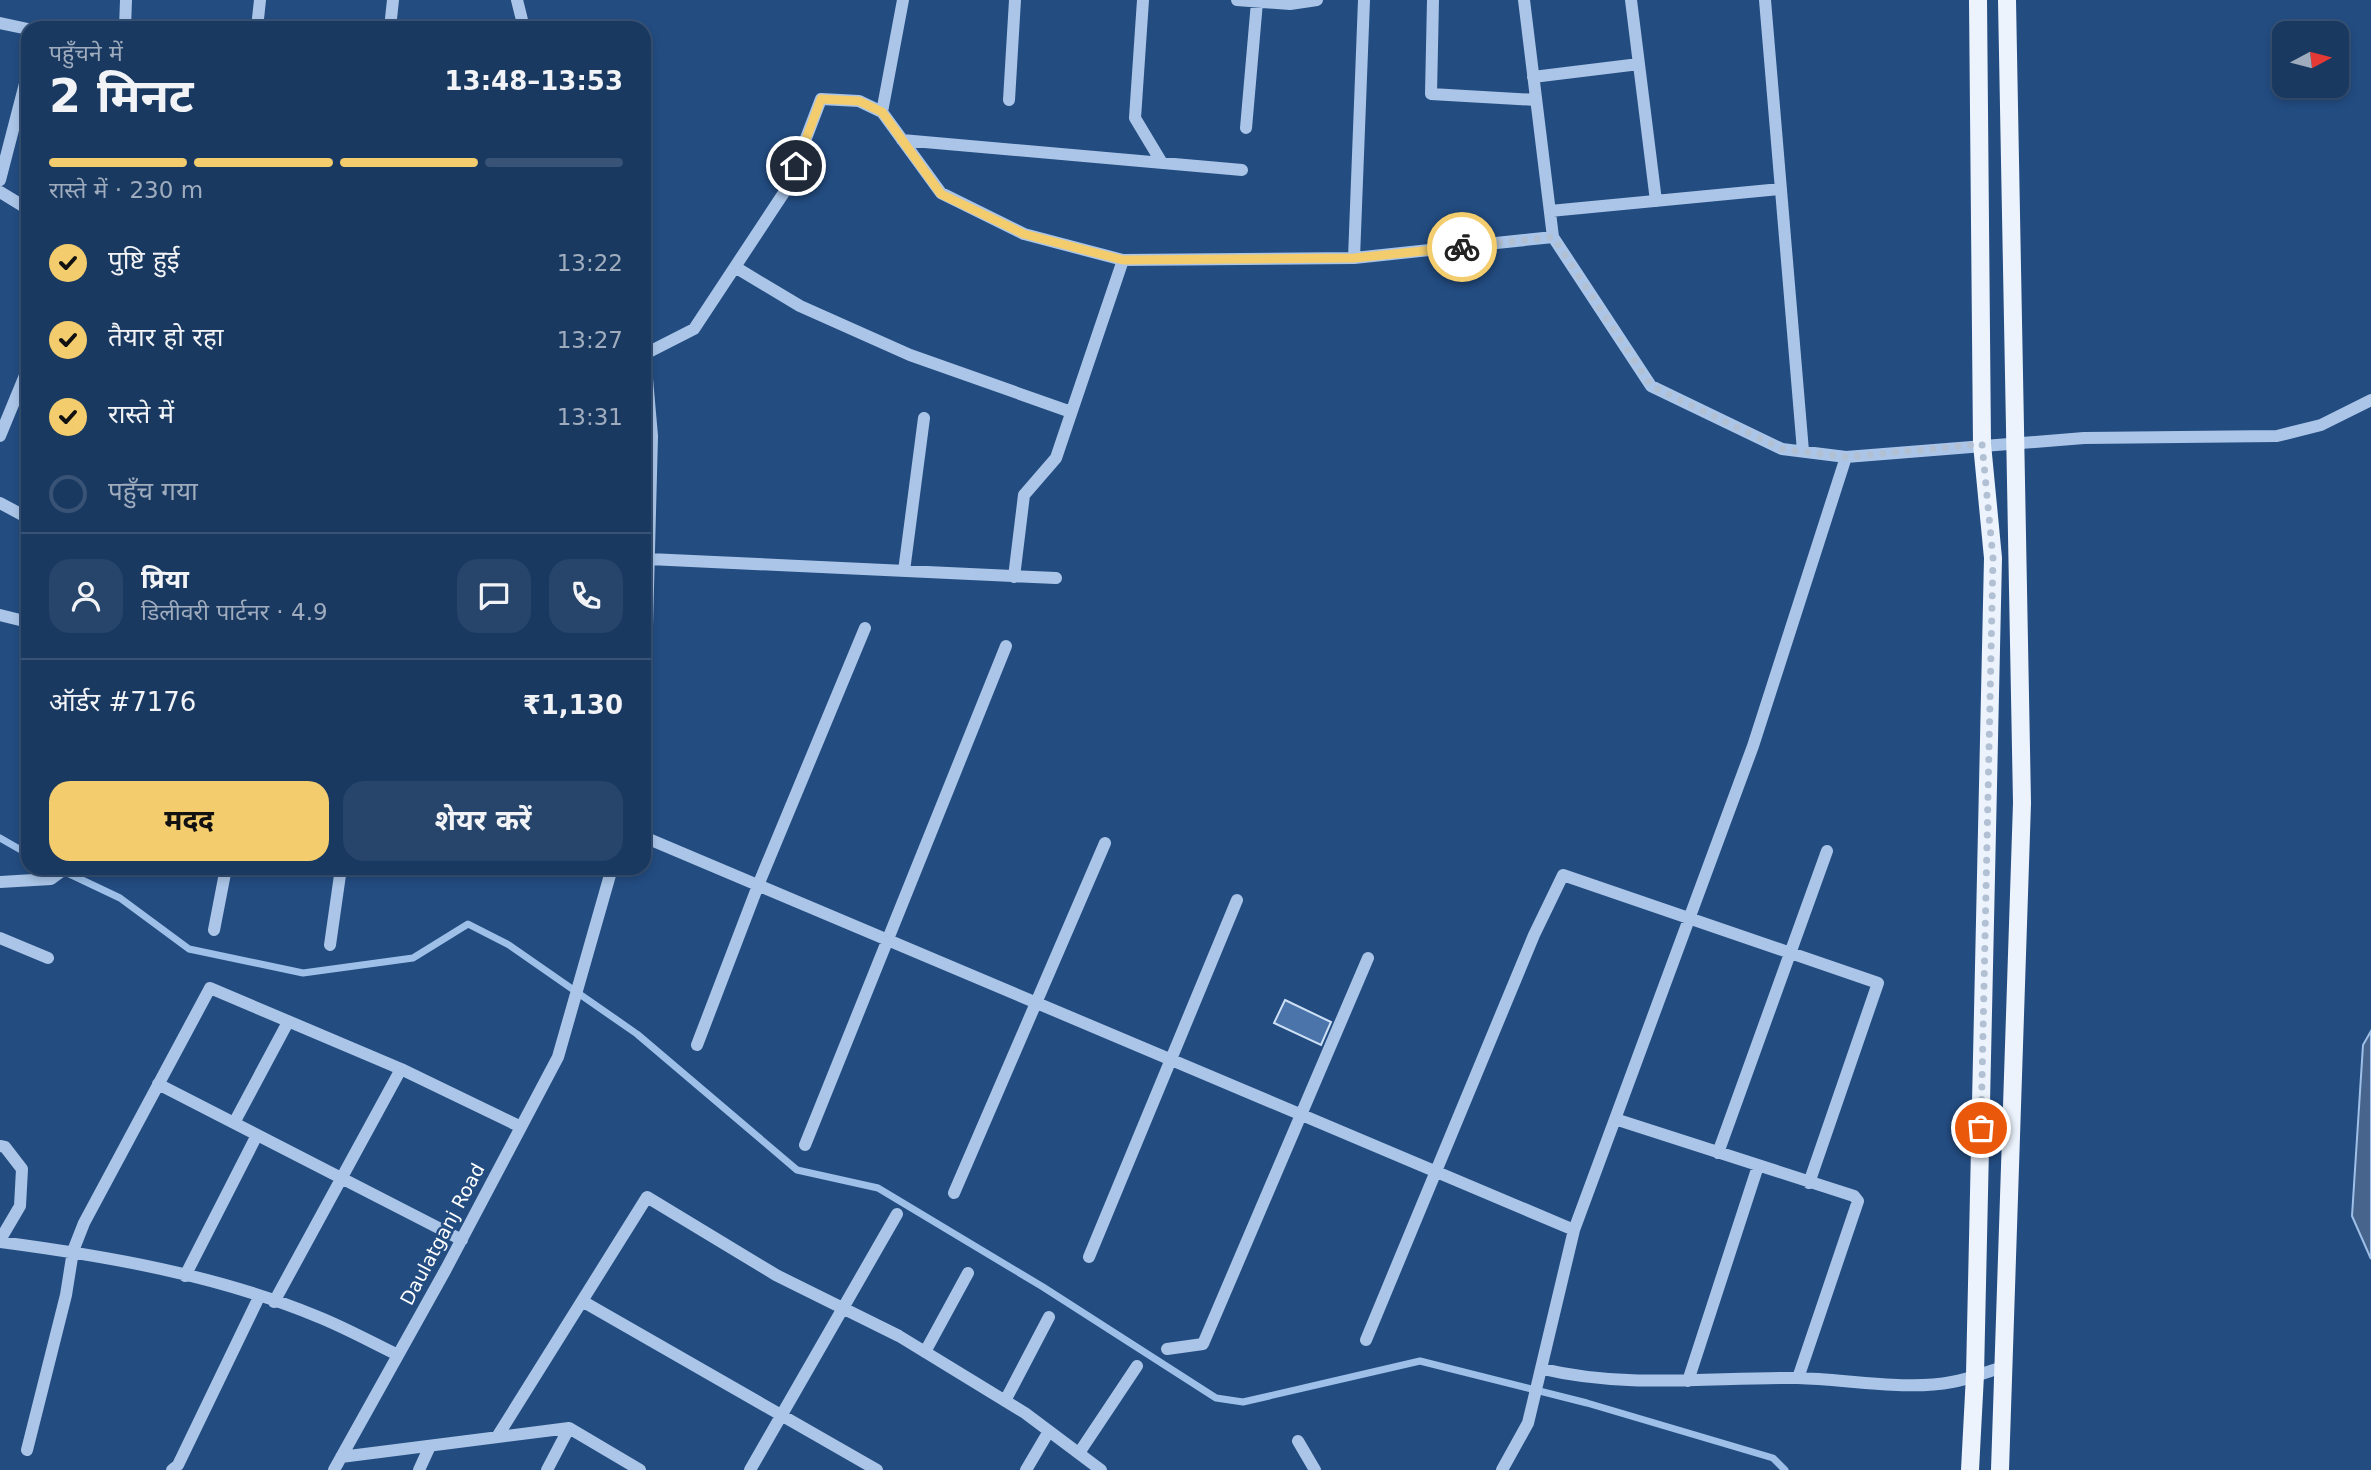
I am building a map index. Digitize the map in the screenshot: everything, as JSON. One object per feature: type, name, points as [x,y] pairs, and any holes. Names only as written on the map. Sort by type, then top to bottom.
[{"type":"main road","points":[[1970,1470],[1975,1376],[1993,558],[1982,444],[1978,0]]},
{"type":"main road","points":[[2000,1470],[2022,803],[2007,0]]},
{"type":"street","points":[[125,21],[126,0]]},
{"type":"street","points":[[258,21],[260,0]]},
{"type":"street","points":[[391,21],[393,0]]},
{"type":"street","points":[[517,0],[522,21]]},
{"type":"street","points":[[882,112],[903,0]]},
{"type":"street","points":[[1009,100],[1015,0]]},
{"type":"street","points":[[1143,0],[1135,118],[1162,163]]},
{"type":"street","points":[[1237,0],[1290,4],[1317,0]]},
{"type":"street","points":[[1354,258],[1364,0]]},
{"type":"street","points":[[1433,0],[1432,94],[1536,100]]},
{"type":"street","points":[[1524,0],[1553,237],[1651,386],[1782,449],[1846,457],[1982,444],[2016,445],[2084,438],[2277,436],[2321,425],[2371,400]]},
{"type":"street","points":[[1631,0],[1656,201]]},
{"type":"street","points":[[1765,0],[1803,451]]},
{"type":"street","points":[[1246,128],[1257,2]]},
{"type":"street","points":[[0,23],[21,28]]},
{"type":"street","points":[[1533,77],[1639,64]]},
{"type":"street","points":[[0,180],[21,99]]},
{"type":"street","points":[[651,351],[694,329],[787,188],[821,99],[859,101],[882,112],[941,194],[1024,234],[1123,260],[1354,258],[1553,237]]},
{"type":"street","points":[[902,140],[1242,170]]},
{"type":"street","points":[[1550,211],[1781,189]]},
{"type":"street","points":[[0,192],[21,205]]},
{"type":"street","points":[[1014,577],[1024,495],[1056,458],[1123,260]]},
{"type":"street","points":[[735,267],[800,306],[910,355],[1071,412]]},
{"type":"street","points":[[0,436],[21,385]]},
{"type":"street","points":[[904,571],[924,418]]},
{"type":"street","points":[[651,427],[651,447]]},
{"type":"street","points":[[1502,1470],[1528,1423],[1574,1230],[1753,746],[1846,457]]},
{"type":"street","points":[[0,503],[21,514]]},
{"type":"street","points":[[651,559],[1056,578]]},
{"type":"street","points":[[0,615],[21,620]]},
{"type":"street","points":[[697,1045],[759,883],[865,628]]},
{"type":"street","points":[[805,1145],[1006,646]]},
{"type":"street","points":[[651,840],[759,883],[1574,1230]]},
{"type":"street","points":[[954,1193],[1105,843]]},
{"type":"street","points":[[1718,1153],[1827,851]]},
{"type":"street","points":[[0,881],[51,879],[56,875]]},
{"type":"street","points":[[214,930],[225,875]]},
{"type":"street","points":[[330,945],[340,875]]},
{"type":"street","name":"Daulatganj Road","points":[[334,1470],[462,1240],[558,1057],[610,875]]},
{"type":"street","points":[[1366,1340],[1534,935],[1563,875],[1878,983],[1809,1183]]},
{"type":"street","points":[[1089,1257],[1237,900]]},
{"type":"street","points":[[0,938],[48,958]]},
{"type":"street","points":[[1167,1349],[1203,1344],[1368,958]]},
{"type":"street","points":[[27,1450],[66,1295],[73,1251],[84,1223],[210,988],[401,1069],[521,1127]]},
{"type":"street","points":[[234,1123],[288,1021]]},
{"type":"street","points":[[274,1302],[401,1069]]},
{"type":"street","points":[[158,1084],[462,1240]]},
{"type":"street","points":[[1615,1119],[1854,1196],[1858,1201],[1798,1378]]},
{"type":"street","points":[[185,1276],[257,1135]]},
{"type":"street","points":[[0,1146],[5,1147],[22,1168],[20,1206],[0,1241],[73,1251],[185,1276],[260,1297],[316,1316],[398,1355]]},
{"type":"street","points":[[1688,1381],[1758,1166]]},
{"type":"street","points":[[497,1437],[647,1197],[776,1275],[925,1352],[1049,1431],[1101,1470]]},
{"type":"street","points":[[750,1470],[897,1214]]},
{"type":"street","points":[[925,1352],[968,1273]]},
{"type":"street","points":[[172,1470],[178,1465],[260,1297]]},
{"type":"street","points":[[582,1301],[877,1470]]},
{"type":"street","points":[[1004,1401],[1049,1317]]},
{"type":"street","points":[[1079,1453],[1137,1366]]},
{"type":"street","points":[[1542,1373],[1578,1378],[1688,1381],[1798,1378],[1888,1384],[1951,1383],[2003,1367]]},
{"type":"street","points":[[547,1470],[569,1428]]},
{"type":"street","points":[[341,1457],[569,1428],[640,1470]]},
{"type":"street","points":[[1026,1470],[1049,1431]]},
{"type":"street","points":[[1298,1441],[1315,1470]]},
{"type":"street","points":[[419,1470],[430,1446]]},
{"type":"street","points":[[612,1470],[619,1458]]},
{"type":"water","points":[[2371,1031],[2371,1259],[2352,1216],[2363,1045]]},
{"type":"building","points":[[1285,1000],[1331,1022],[1321,1045],[1274,1023]]},
{"type":"waterway","points":[[0,838],[21,850]]},
{"type":"waterway","points":[[72,875],[120,898],[189,949],[303,973],[413,958],[468,924],[509,945],[637,1034],[797,1170],[878,1188],[1043,1287],[1216,1398],[1243,1402],[1420,1361],[1587,1403],[1773,1458],[1785,1470]]},
{"type":"way so far","points":[[1462,247],[1553,237],[1651,386],[1782,449],[1846,457],[1982,444],[1993,558],[1981,1128]]},
{"type":"route","points":[[796,166],[821,99],[859,101],[882,112],[941,194],[1024,234],[1123,260],[1354,258],[1462,247]]}]
